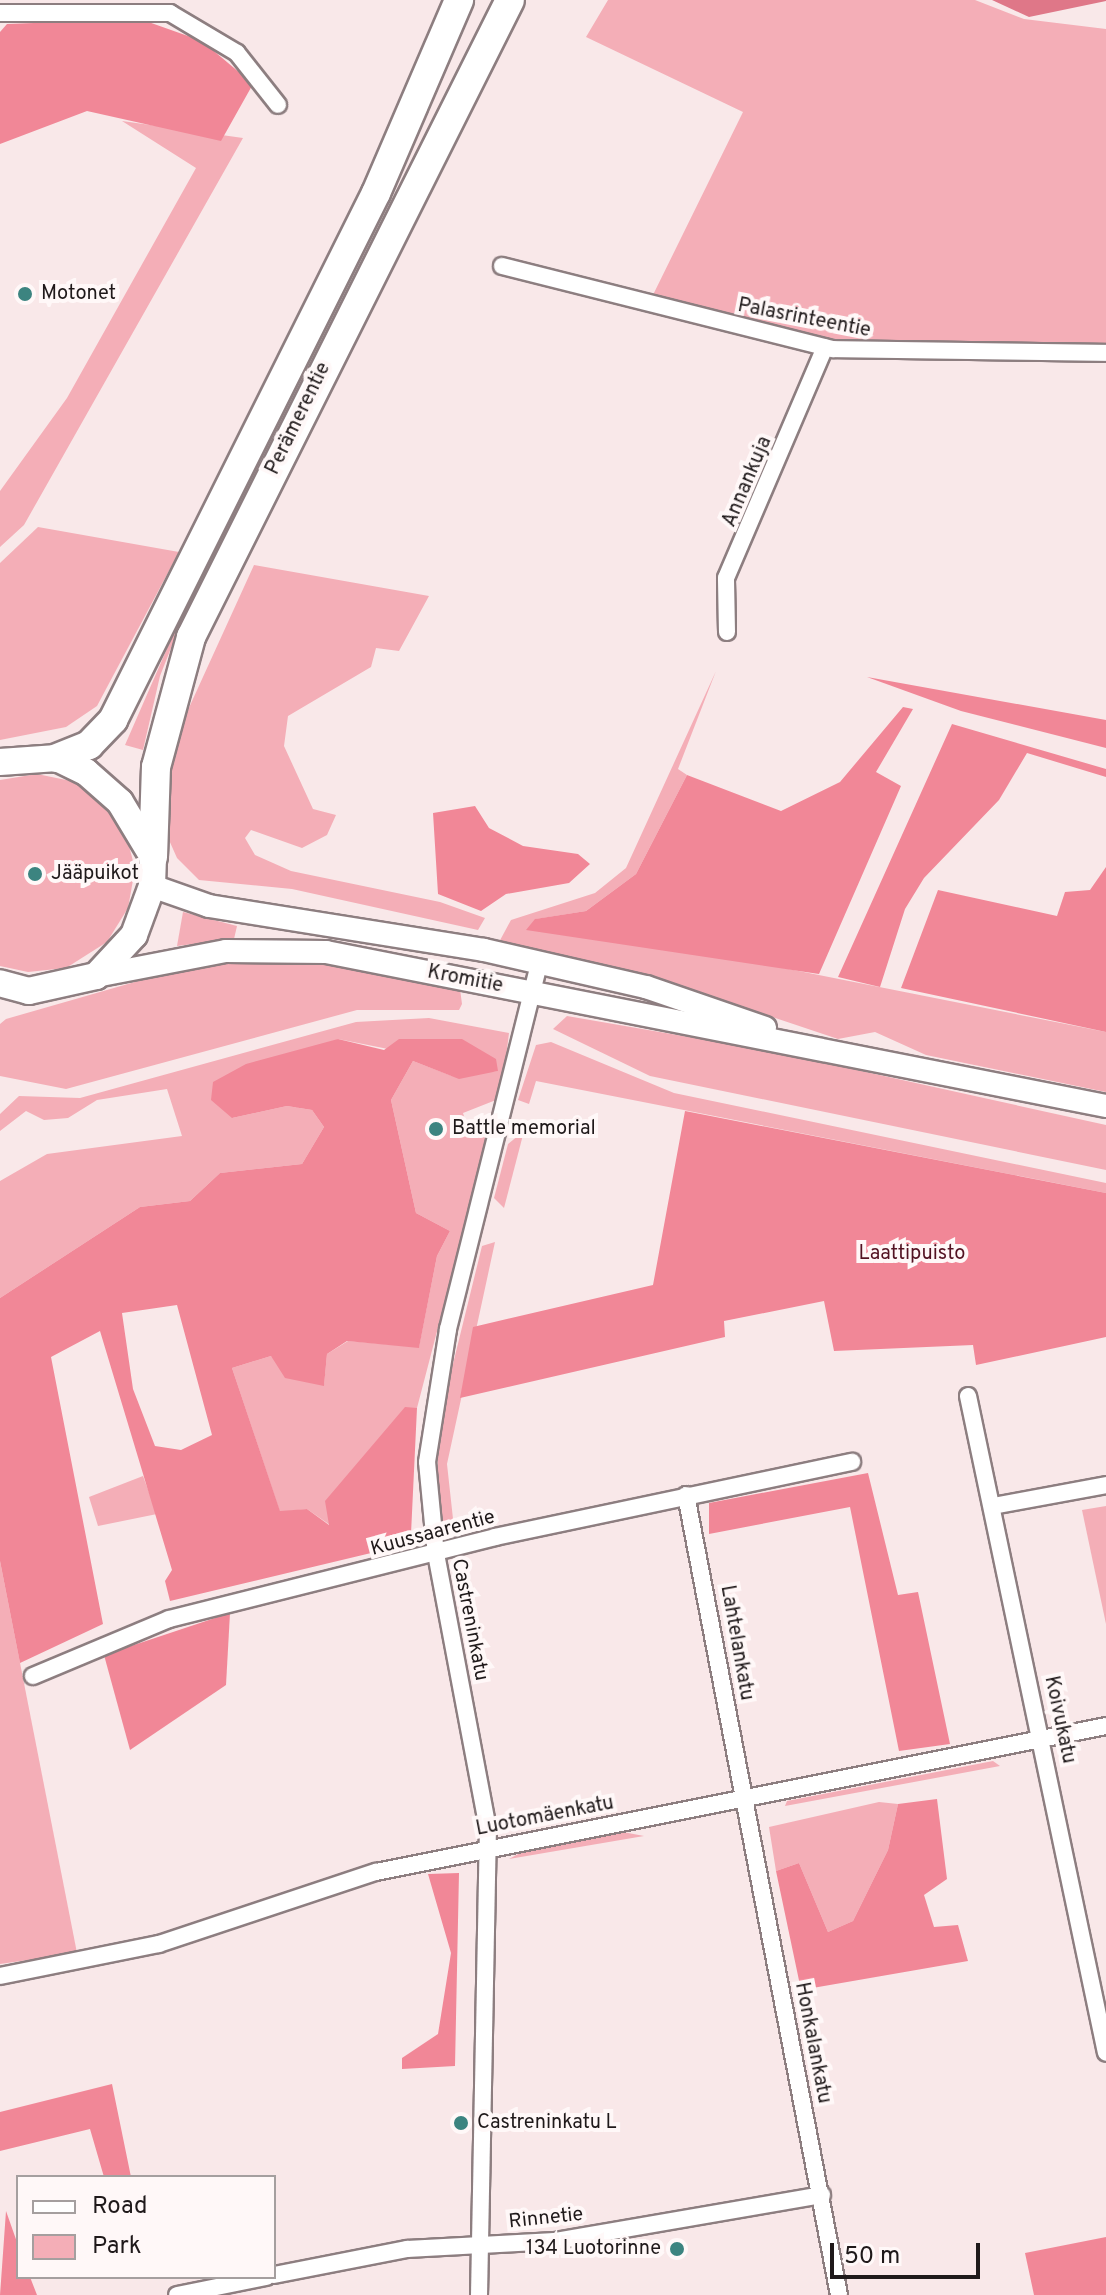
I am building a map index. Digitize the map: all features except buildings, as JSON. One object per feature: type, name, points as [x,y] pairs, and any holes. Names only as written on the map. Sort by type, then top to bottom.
[{"type":"highway","name":"Perämerentie","points":[[57,758],[89,745],[113,720],[376,193],[459,0]]},
{"type":"highway","name":"Perämerentie","points":[[153,857],[156,767],[185,649],[510,0]]},
{"type":"highway","points":[[0,762],[57,758],[103,784],[153,857],[152,886],[134,935],[96,976],[0,1000]]},
{"type":"highway","points":[[0,983],[29,991]]},
{"type":"main road","name":"Kromitie","points":[[152,886],[209,906],[539,964],[646,987],[834,1052]]},
{"type":"main road","name":"Kromitie","points":[[96,976],[178,956],[281,946],[1106,1106]]},
{"type":"street","points":[[0,13],[170,13],[237,53],[278,105]]},
{"type":"street","name":"Palasrinteentie","points":[[502,266],[825,347],[1106,353]]},
{"type":"street","name":"Annankuja","points":[[727,632],[726,578],[825,347]]},
{"type":"street","name":"Castreninkatu","points":[[479,2295],[489,1849],[436,1555],[427,1462],[435,1393],[539,964]]},
{"type":"street","name":"Koivukatu","points":[[968,1396],[1043,1740],[1106,2053]]},
{"type":"street","name":"Kuussaarentie","points":[[33,1676],[169,1619],[686,1495],[852,1462]]},
{"type":"street","points":[[993,1506],[1106,1485]]},
{"type":"street","name":"Lahtelankatu","points":[[686,1495],[743,1798]]},
{"type":"street","name":"Luotomäenkatu","points":[[0,1976],[159,1944],[363,1876],[1106,1726]]},
{"type":"street","name":"Honkalankatu","points":[[743,1798],[839,2295]]},
{"type":"street","name":"Rinnetie","points":[[276,2275],[407,2249],[555,2241],[822,2195]]},
{"type":"street","points":[[177,2295],[256,2279]]},
{"type":"green space","points":[[608,0],[975,0],[1024,19],[1106,29],[1106,349],[809,338],[650,301],[743,112],[586,37]]},
{"type":"green space","points":[[140,19],[202,41],[253,84],[221,141],[87,111],[0,144],[0,32],[7,24]]},
{"type":"green space","points":[[122,121],[243,138],[24,525],[0,547],[0,491],[67,398],[196,168]]},
{"type":"green space","points":[[38,527],[179,552],[97,706],[66,727],[0,740],[0,563]]},
{"type":"green space","points":[[207,557],[160,676],[143,750],[125,745]]},
{"type":"green space","points":[[254,565],[429,596],[399,651],[376,648],[371,667],[288,716],[284,746],[313,809],[336,815],[327,835],[302,848],[251,830],[245,838],[255,855],[291,871],[440,902],[485,918],[478,930],[292,889],[199,880],[177,858],[169,840],[169,781],[177,734]]},
{"type":"green space","points":[[716,671],[678,769],[687,775],[636,874],[586,911],[536,919],[1106,1032],[1106,1092],[926,1055],[875,1032],[838,1039],[650,976],[498,944],[511,920],[595,893],[626,868]]},
{"type":"green space","points":[[867,677],[1106,720],[1106,748],[961,711]]},
{"type":"green space","points":[[903,707],[913,709],[876,772],[901,786],[819,974],[526,930],[535,919],[586,911],[636,874],[687,775],[781,811],[840,782]]},
{"type":"green space","points":[[952,724],[1106,769],[1106,777],[1027,753],[999,800],[924,878],[905,909],[880,987],[838,977]]},
{"type":"green space","points":[[37,774],[71,781],[103,800],[125,830],[135,869],[128,908],[107,942],[66,968],[28,972],[0,966],[0,780]]},
{"type":"green space","points":[[475,806],[489,828],[523,846],[578,854],[590,864],[569,883],[506,894],[481,911],[438,894],[433,813]]},
{"type":"green space","points":[[1106,867],[1106,1032],[901,988],[938,890],[1057,916],[1065,892],[1090,890]]},
{"type":"green space","points":[[183,912],[237,926],[234,939],[177,946]]},
{"type":"green space","points":[[309,960],[460,989],[462,1004],[459,1010],[357,1010],[66,1089],[0,1076],[0,1024],[6,1019],[194,965]]},
{"type":"green space","points":[[567,1016],[775,1052],[1106,1125],[1106,1170],[650,1076],[553,1029]]},
{"type":"green space","points":[[429,1018],[509,1033],[503,1081],[496,1100],[463,1113],[470,1136],[488,1136],[417,1408],[405,1408],[330,1525],[307,1509],[280,1512],[232,1368],[271,1356],[324,1385],[327,1354],[348,1341],[419,1347],[437,1256],[450,1231],[416,1213],[391,1100],[413,1061],[452,1076],[498,1071],[338,1039],[232,1118],[287,1106],[312,1110],[324,1127],[302,1164],[220,1173],[190,1201],[140,1207],[0,1298],[0,1181],[47,1154],[182,1136],[167,1089],[97,1100],[68,1118],[44,1120],[26,1111],[0,1131],[0,1114],[19,1096],[80,1098],[356,1022]]},
{"type":"green space","points":[[338,1039],[384,1050],[399,1039],[462,1039],[496,1059],[498,1071],[459,1079],[413,1061],[391,1100],[416,1213],[450,1231],[437,1256],[419,1348],[347,1341],[327,1354],[324,1386],[285,1378],[271,1356],[232,1368],[280,1511],[307,1509],[329,1525],[325,1501],[405,1407],[417,1408],[411,1534],[392,1548],[170,1601],[165,1581],[172,1570],[100,1331],[51,1357],[103,1624],[20,1663],[0,1561],[0,1298],[140,1207],[190,1201],[220,1173],[302,1164],[324,1127],[312,1110],[287,1106],[232,1118],[211,1100],[213,1082],[246,1064]],"holes":[[[177,1305],[212,1435],[181,1450],[155,1446],[133,1389],[122,1313]]]},
{"type":"green space","points":[[551,1042],[674,1093],[1106,1183],[1106,1193],[536,1081],[529,1104],[518,1100],[536,1045]]},
{"type":"green space","name":"Laattipuisto","points":[[685,1111],[1106,1193],[1106,1337],[976,1365],[973,1345],[834,1351],[824,1301],[724,1321],[725,1337],[460,1398],[473,1327],[653,1285]]},
{"type":"green space","points":[[524,1131],[504,1208],[494,1198],[508,1144]]},
{"type":"green space","points":[[495,1242],[447,1464],[454,1528],[448,1529],[439,1513],[437,1429],[482,1246]]},
{"type":"green space","points":[[868,1473],[898,1595],[918,1592],[950,1744],[899,1751],[850,1507],[709,1534],[709,1503]]},
{"type":"green space","points":[[143,1476],[157,1514],[98,1526],[89,1497]]},
{"type":"green space","points":[[1106,1506],[1106,1624],[1082,1510]]},
{"type":"green space","points":[[0,1561],[77,1953],[0,1964]]},
{"type":"green space","points":[[230,1613],[226,1685],[130,1750],[104,1655]]},
{"type":"green space","points":[[993,1761],[1000,1766],[785,1806],[787,1801]]},
{"type":"green space","points":[[937,1799],[947,1879],[924,1895],[934,1927],[958,1925],[968,1961],[801,1990],[776,1871],[799,1863],[828,1932],[853,1921],[888,1850],[898,1804]]},
{"type":"green space","points":[[879,1802],[898,1804],[888,1850],[853,1921],[828,1932],[799,1863],[776,1871],[769,1827]]},
{"type":"green space","points":[[623,1832],[644,1836],[509,1859],[520,1853]]},
{"type":"green space","points":[[459,1873],[455,2066],[402,2069],[402,2058],[438,2034],[451,1953],[428,1874]]},
{"type":"green space","points":[[112,2084],[131,2175],[103,2175],[90,2129],[0,2151],[0,2112]]},
{"type":"green space","points":[[6,2211],[16,2239],[16,2279],[31,2279],[37,2295],[0,2295]]},
{"type":"green space","points":[[1106,2237],[1106,2295],[1034,2295],[1025,2253]]},
{"type":"shaded area","points":[[992,0],[1106,0],[1106,1],[1029,17]]},
{"type":"place","name":"Motonet","points":[[25,294]]},
{"type":"place","name":"Jääpuikot","points":[[35,874]]},
{"type":"place","name":"Battle memorial","points":[[436,1129]]},
{"type":"place","name":"Castreninkatu L","points":[[461,2123]]},
{"type":"place","name":"134 Luotorinne","points":[[677,2249]]}]
